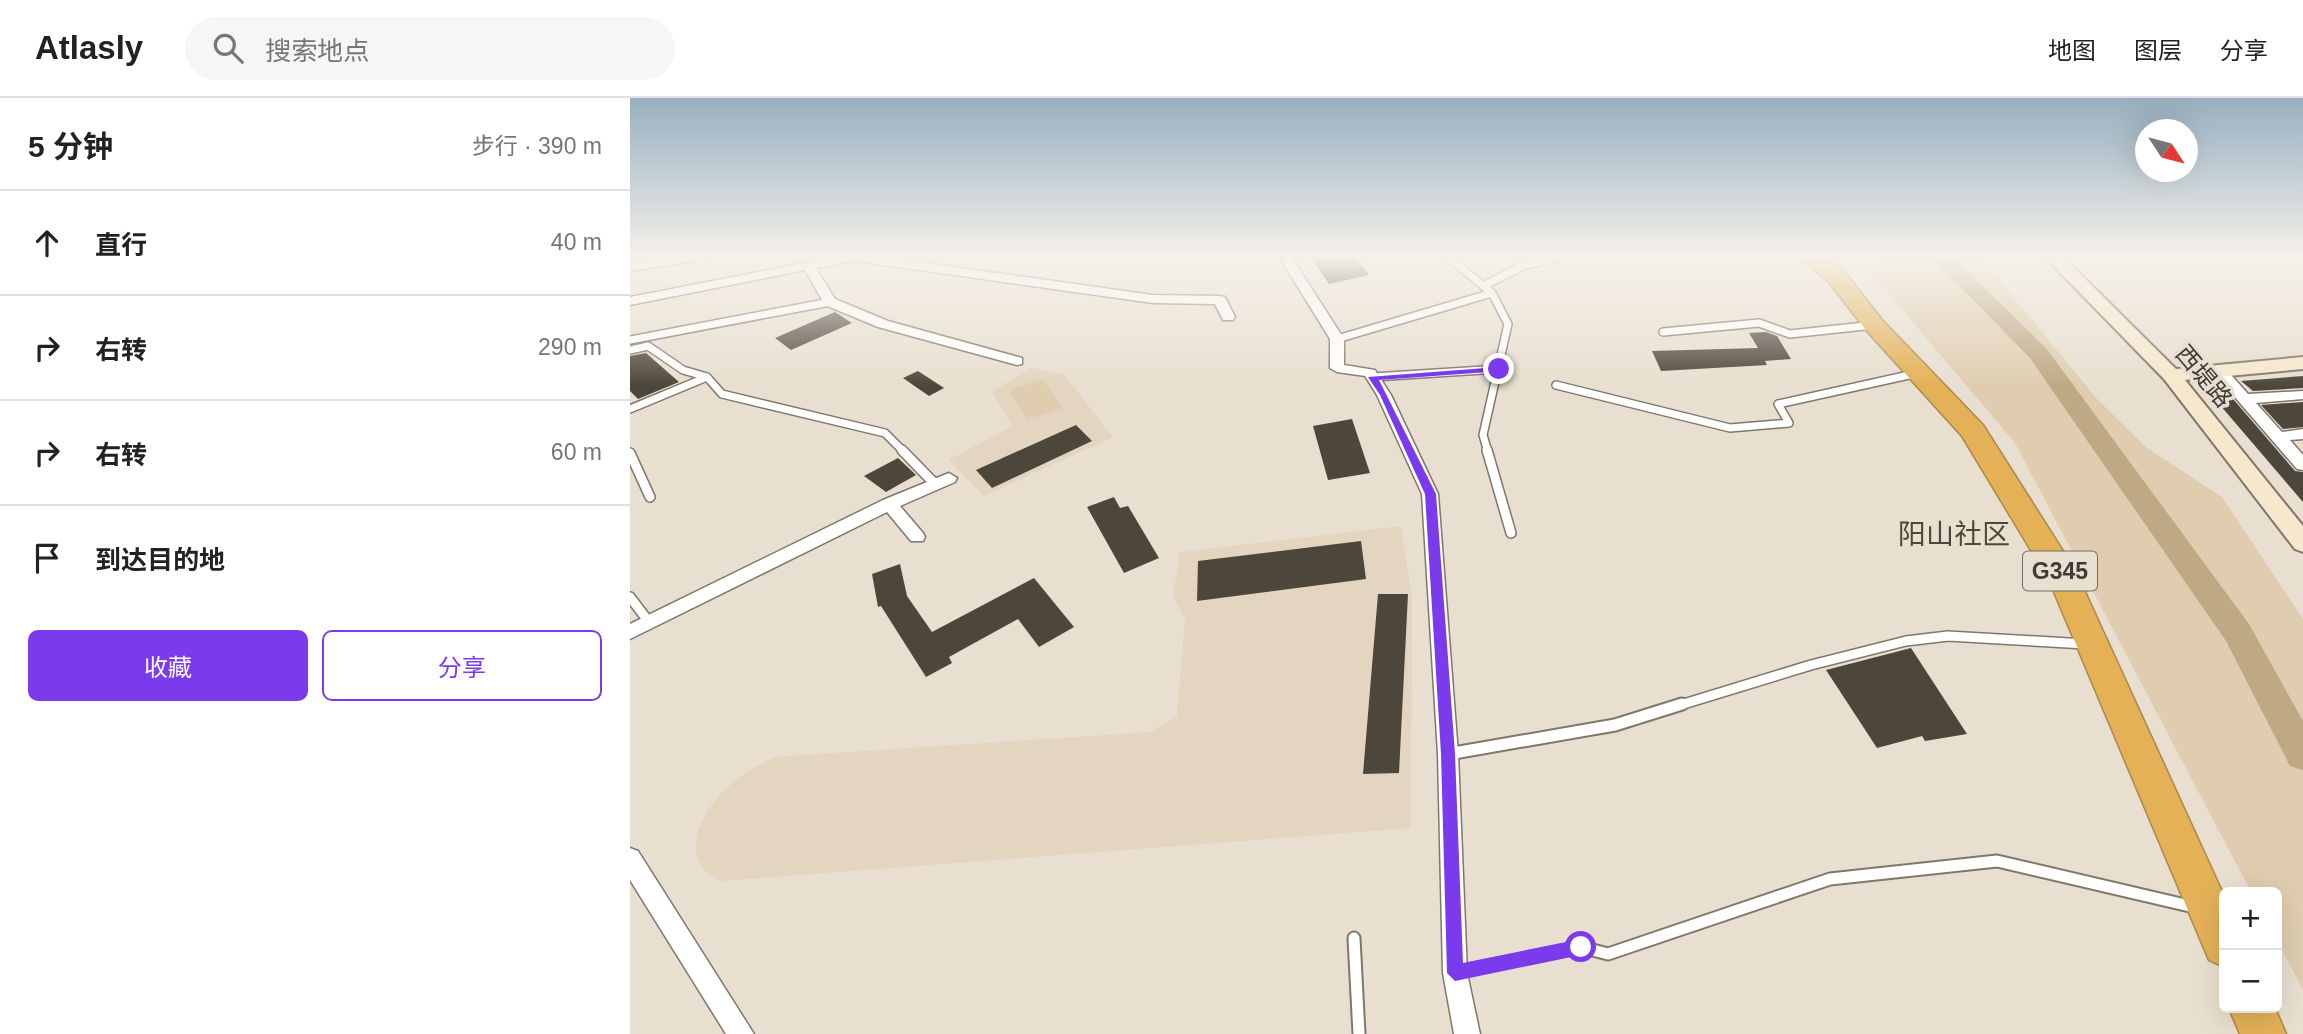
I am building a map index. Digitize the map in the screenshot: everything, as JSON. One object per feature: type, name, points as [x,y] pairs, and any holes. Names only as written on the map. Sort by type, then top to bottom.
[{"type":"highway","name":"G345","points":[[1854,299],[1874,325],[1973,431],[2064,578],[2219,933]]},
{"type":"street","points":[[828,299],[830,302],[883,324],[1017,361]]},
{"type":"street","points":[[1151,299],[1220,300],[1228,317]]},
{"type":"street","points":[[1312,299],[1337,339],[1337,368],[1370,373],[1373,377],[1430,494],[1448,754],[1455,973],[1467,1034]]},
{"type":"street","name":"西堤路","points":[[2095,299],[2171,374],[2303,543]]},
{"type":"street","points":[[2171,374],[2303,363]]},
{"type":"street","points":[[2219,370],[2303,465]]},
{"type":"street","points":[[2245,400],[2303,395]]},
{"type":"street","points":[[2278,437],[2303,435]]},
{"type":"street","points":[[630,632],[889,504],[942,481]]},
{"type":"street","points":[[889,504],[917,537]]},
{"type":"street","points":[[630,859],[741,1034]]},
{"type":"lane","points":[[1337,339],[1473,299]]},
{"type":"lane","points":[[1495,299],[1508,324],[1483,435],[1511,533]]},
{"type":"lane","points":[[630,340],[830,302]]},
{"type":"lane","points":[[1663,331],[1759,323],[1790,334],[1874,325]]},
{"type":"lane","points":[[630,350],[648,346],[683,370],[707,377],[722,394],[885,433],[942,481]]},
{"type":"lane","points":[[1373,377],[1499,369]]},
{"type":"lane","points":[[1556,385],[1730,428],[1789,423],[1778,404],[1919,373]]},
{"type":"lane","points":[[630,410],[707,377]]},
{"type":"lane","points":[[630,453],[650,498]]},
{"type":"lane","points":[[630,597],[649,622]]},
{"type":"lane","points":[[1448,754],[1615,725],[1811,665],[1906,641],[1948,636],[2093,645]]},
{"type":"lane","points":[[1455,973],[1581,947],[1608,954],[1830,878],[1997,861],[2209,910]]},
{"type":"lane","points":[[1354,938],[1359,1034]]},
{"type":"shaded area","points":[[1893,299],[2015,299],[2097,399],[2147,448],[2222,497],[2303,619],[2303,990],[2282,950],[2282,887],[2248,887],[2015,443]]},
{"type":"shaded area","points":[[1030,368],[1064,374],[1113,437],[984,496],[949,460],[1012,426],[992,392]]},
{"type":"shaded area","points":[[1043,379],[1062,408],[1027,420],[1009,390]]},
{"type":"shaded area","points":[[1401,526],[1412,598],[1411,828],[721,881],[704,871],[696,854],[697,833],[707,811],[725,789],[748,771],[774,757],[1150,732],[1177,716],[1185,620],[1173,596],[1180,552]]},
{"type":"building","points":[[835,312],[852,323],[791,350],[775,338]]},
{"type":"building","points":[[1766,332],[1777,336],[1791,359],[1765,361],[1767,365],[1661,371],[1652,351],[1758,348],[1749,333]]},
{"type":"building","points":[[646,353],[679,382],[638,399],[630,391],[630,356]]},
{"type":"building","points":[[918,371],[944,388],[929,396],[903,378]]},
{"type":"building","points":[[2303,376],[2303,388],[2253,391],[2241,381]]},
{"type":"building","points":[[2208,391],[2227,392],[2295,471],[2303,472],[2303,502]]},
{"type":"building","points":[[2303,402],[2303,427],[2283,429],[2261,405]]},
{"type":"building","points":[[1352,419],[1370,473],[1328,480],[1313,426]]},
{"type":"building","points":[[1076,425],[1092,441],[992,488],[976,470]]},
{"type":"building","points":[[898,458],[916,475],[886,492],[864,476]]},
{"type":"building","points":[[1114,497],[1120,508],[1128,506],[1159,558],[1124,573],[1087,507]]},
{"type":"building","points":[[1361,541],[1366,579],[1197,601],[1198,561]]},
{"type":"building","points":[[900,564],[907,596],[932,632],[1034,578],[1074,627],[1039,647],[1018,619],[949,657],[952,663],[926,677],[881,606],[878,607],[872,574]]},
{"type":"building","points":[[1378,594],[1408,594],[1399,773],[1363,774]]},
{"type":"building","points":[[1911,648],[1967,734],[1925,741],[1922,736],[1877,748],[1826,670]]},
{"type":"waterway","points":[[1983,299],[2038,353],[2238,633],[2303,755]]},
{"type":"district","name":"阳山社区","points":[[1954,534]]},
{"type":"route","points":[[1499,369],[1373,377],[1430,494],[1448,754],[1455,973],[1581,947]]}]
